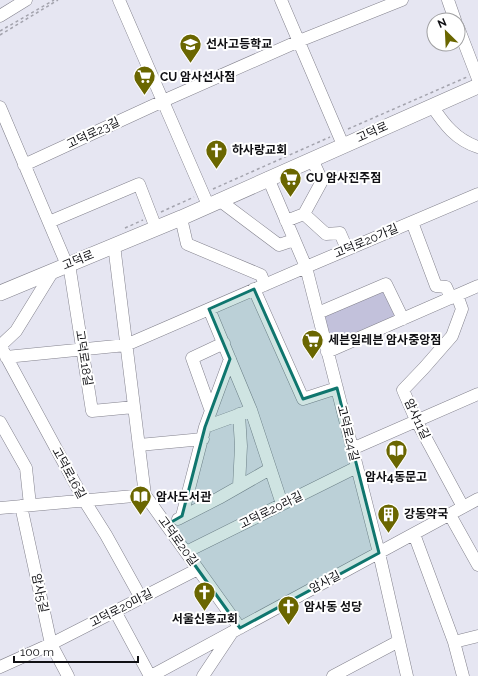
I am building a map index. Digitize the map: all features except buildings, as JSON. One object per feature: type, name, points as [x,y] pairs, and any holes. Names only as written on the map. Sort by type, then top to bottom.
[{"type":"main road","name":"고덕로","points":[[0,293],[114,245],[154,222],[181,218],[210,200],[268,178],[312,159],[341,139],[432,106],[477,79]]},
{"type":"street","points":[[0,16],[26,0]]},
{"type":"street","points":[[119,0],[163,101],[210,200],[279,245],[294,240]]},
{"type":"street","points":[[281,0],[341,139]]},
{"type":"street","name":"고덕로23길","points":[[24,165],[163,101],[299,42],[402,0]]},
{"type":"street","points":[[448,0],[452,12]]},
{"type":"street","points":[[466,49],[477,79]]},
{"type":"street","points":[[432,106],[445,126],[467,144],[478,146]]},
{"type":"street","name":"고덕로18길","points":[[0,107],[68,264],[92,411],[134,407]]},
{"type":"street","points":[[286,222],[304,214],[322,181],[312,159]]},
{"type":"street","name":"고덕로24길","points":[[268,178],[306,267],[379,553],[407,676]]},
{"type":"street","points":[[49,222],[139,184],[154,222]]},
{"type":"street","name":"고덕로20가길","points":[[126,345],[478,194]]},
{"type":"street","points":[[304,214],[326,234],[340,233],[347,249]]},
{"type":"street","points":[[181,218],[187,244],[260,275],[259,287],[304,399],[337,388]]},
{"type":"street","points":[[412,222],[436,286],[446,287],[454,296]]},
{"type":"street","name":"고덕로20길","points":[[114,245],[145,495],[198,569],[236,630]]},
{"type":"street","points":[[0,346],[16,331],[53,271]]},
{"type":"street","points":[[318,313],[386,284],[403,319]]},
{"type":"street","points":[[327,352],[478,286]]},
{"type":"street","name":"암사11길","points":[[454,296],[462,309],[452,336],[404,390],[416,420],[463,507]]},
{"type":"street","points":[[209,309],[251,410],[282,504]]},
{"type":"street","points":[[211,411],[192,358],[224,343]]},
{"type":"street","points":[[6,357],[126,345]]},
{"type":"street","name":"고덕로16길","points":[[0,346],[84,500],[106,535],[141,598]]},
{"type":"street","points":[[182,516],[204,433],[230,359]]},
{"type":"street","points":[[352,449],[478,394]]},
{"type":"street","points":[[139,445],[204,433],[239,414],[251,410]]},
{"type":"street","points":[[239,414],[241,446],[239,486]]},
{"type":"street","name":"암사5길","points":[[0,422],[26,468],[25,506],[51,644],[68,676]]},
{"type":"street","name":"고덕로20라길","points":[[186,552],[357,467]]},
{"type":"street","points":[[166,525],[270,469]]},
{"type":"street","points":[[0,508],[145,495]]},
{"type":"street","name":"암사길","points":[[115,611],[150,676],[478,499]]},
{"type":"street","points":[[450,515],[475,552],[478,565]]},
{"type":"street","points":[[414,534],[454,642],[463,676]]},
{"type":"street","name":"고덕로20마길","points":[[0,668],[51,644],[198,569]]},
{"type":"street","points":[[203,676],[236,630]]},
{"type":"street","points":[[454,642],[478,636]]},
{"type":"street","points":[[333,676],[399,641]]},
{"type":"path","points":[[0,32],[54,0]]},
{"type":"path","points":[[0,35],[58,0]]},
{"type":"path","points":[[124,228],[154,222],[210,200],[341,139],[477,79]]},
{"type":"highlighted area","points":[[254,289],[303,399],[337,388],[379,553],[240,628],[166,525],[182,516],[205,427],[230,359],[209,309]]},
{"type":"shaded area","points":[[384,289],[397,318],[329,347],[321,316]]},
{"type":"place","name":"선사고등학교","points":[[190,64]]},
{"type":"place","name":"CU 암사선사점","points":[[144,96]]},
{"type":"place","name":"하사랑교회","points":[[216,170]]},
{"type":"place","name":"CU 암사진주점","points":[[291,198]]},
{"type":"place","name":"세븐일레븐 암사중앙점","points":[[313,360]]},
{"type":"place","name":"암사4동문고","points":[[396,470]]},
{"type":"place","name":"암사도서관","points":[[141,516]]},
{"type":"place","name":"강동약국","points":[[389,534]]},
{"type":"place","name":"서울신흥교회","points":[[205,612]]},
{"type":"place","name":"암사동 성당","points":[[289,626]]}]
